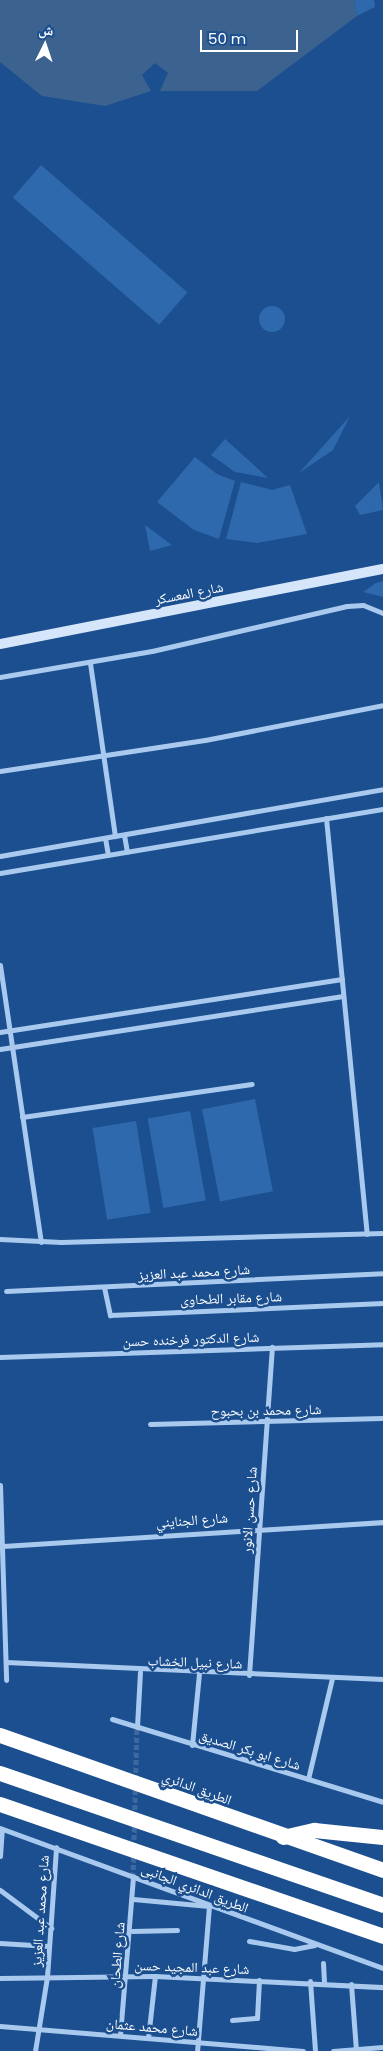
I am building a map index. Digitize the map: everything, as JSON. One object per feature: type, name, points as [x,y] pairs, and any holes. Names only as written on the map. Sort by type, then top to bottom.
[{"type":"highway","name":"الطريق الدائري","points":[[0,1735],[283,1837],[383,1870]]},
{"type":"highway","points":[[0,1773],[383,1904]]},
{"type":"highway","points":[[0,1804],[383,1936]]},
{"type":"highway","points":[[283,1837],[314,1830],[383,1837]]},
{"type":"street","name":"شارع المعسكر","points":[[0,644],[383,569]]},
{"type":"street","points":[[0,677],[90,663],[347,606],[363,605],[383,613]]},
{"type":"street","points":[[90,663],[102,757],[116,836]]},
{"type":"street","points":[[0,771],[102,757],[383,705]]},
{"type":"street","points":[[0,856],[383,789]]},
{"type":"street","points":[[0,873],[383,809]]},
{"type":"street","points":[[326,818],[367,1234]]},
{"type":"street","points":[[124,834],[127,852]]},
{"type":"street","points":[[105,838],[108,855]]},
{"type":"street","points":[[0,965],[40,1242]]},
{"type":"street","points":[[0,1032],[342,979]]},
{"type":"street","points":[[0,1049],[343,996]]},
{"type":"street","points":[[22,1117],[252,1084]]},
{"type":"street","points":[[0,1240],[40,1242],[383,1234]]},
{"type":"street","name":"شارع محمد عبد العزيز","points":[[6,1292],[383,1274]]},
{"type":"street","name":"شارع مقابر الطحاوى","points":[[104,1287],[110,1315],[383,1303]]},
{"type":"street","name":"شارع الدكتور فرخنده حسن","points":[[0,1357],[383,1344]]},
{"type":"street","name":"شارع حسن الانور","points":[[249,1676],[272,1347]]},
{"type":"street","name":"شارع محمد بن بحبوح","points":[[150,1424],[383,1418]]},
{"type":"street","points":[[0,1485],[3,1546],[4,1665],[6,1680]]},
{"type":"street","name":"شارع الجنايني","points":[[3,1546],[260,1526],[383,1522]]},
{"type":"street","name":"شارع نبيل الخشاب","points":[[4,1665],[140,1672],[383,1679]]},
{"type":"street","points":[[137,1727],[140,1672]]},
{"type":"street","points":[[192,1745],[198,1674]]},
{"type":"street","points":[[308,1779],[332,1678]]},
{"type":"street","name":"شارع ابو بكر الصديق","points":[[112,1718],[192,1745],[383,1801]]},
{"type":"street","points":[[0,1856],[1,1828]]},
{"type":"street","name":"الطريق الدائري الجانبى","points":[[1,1828],[56,1847],[209,1906],[383,1968]]},
{"type":"street","name":"شارع محمد عبد العزيز","points":[[36,2051],[47,1977],[56,1847]]},
{"type":"street","name":"شارع الطحان","points":[[120,2035],[132,1931],[133,1877]]},
{"type":"street","points":[[0,1890],[51,1928]]},
{"type":"street","points":[[133,1898],[209,1906],[201,1978],[197,2051]]},
{"type":"street","points":[[132,1931],[178,1930]]},
{"type":"street","points":[[249,1941],[294,1949],[315,1944]]},
{"type":"street","points":[[0,1943],[50,1946]]},
{"type":"street","points":[[323,1964],[324,1982]]},
{"type":"street","points":[[148,2038],[154,1976]]},
{"type":"street","name":"شارع عبد المجيد حسن","points":[[0,1978],[154,1976],[310,1981],[383,1987]]},
{"type":"street","points":[[232,2020],[257,2018],[259,1980]]},
{"type":"street","points":[[310,1981],[315,2051]]},
{"type":"street","points":[[351,1984],[356,2050]]},
{"type":"street","name":"شارع محمد عثمان","points":[[0,2026],[303,2051]]},
{"type":"street","points":[[333,2051],[383,2047]]},
{"type":"shaded area","points":[[0,0],[354,0],[357,16],[257,91],[160,91],[168,73],[155,63],[142,75],[151,91],[105,106],[42,96],[0,62]]},
{"type":"shaded area","points":[[354,0],[374,0],[375,7],[357,16]]},
{"type":"shaded area","points":[[41,165],[187,292],[159,325],[13,197]]},
{"type":"shaded area","points":[[272,306],[281,310],[285,319],[281,328],[272,332],[263,328],[259,319],[263,310]]},
{"type":"shaded area","points":[[350,416],[333,450],[299,473]]},
{"type":"shaded area","points":[[225,439],[268,478],[235,472],[211,455]]},
{"type":"shaded area","points":[[195,457],[217,474],[235,481],[219,539],[194,530],[157,502]]},
{"type":"shaded area","points":[[241,482],[272,490],[290,485],[307,534],[257,543],[226,539]]},
{"type":"shaded area","points":[[379,482],[383,510],[360,515],[355,506]]},
{"type":"shaded area","points":[[145,525],[172,545],[150,551]]},
{"type":"shaded area","points":[[383,581],[383,597],[363,592],[376,583]]},
{"type":"shaded area","points":[[255,1099],[273,1191],[220,1202],[202,1109]]},
{"type":"shaded area","points":[[190,1111],[206,1201],[163,1208],[148,1118]]},
{"type":"shaded area","points":[[136,1121],[151,1213],[107,1220],[93,1128]]},
{"type":"tunnel","points":[[133,1877],[137,1727]]}]
